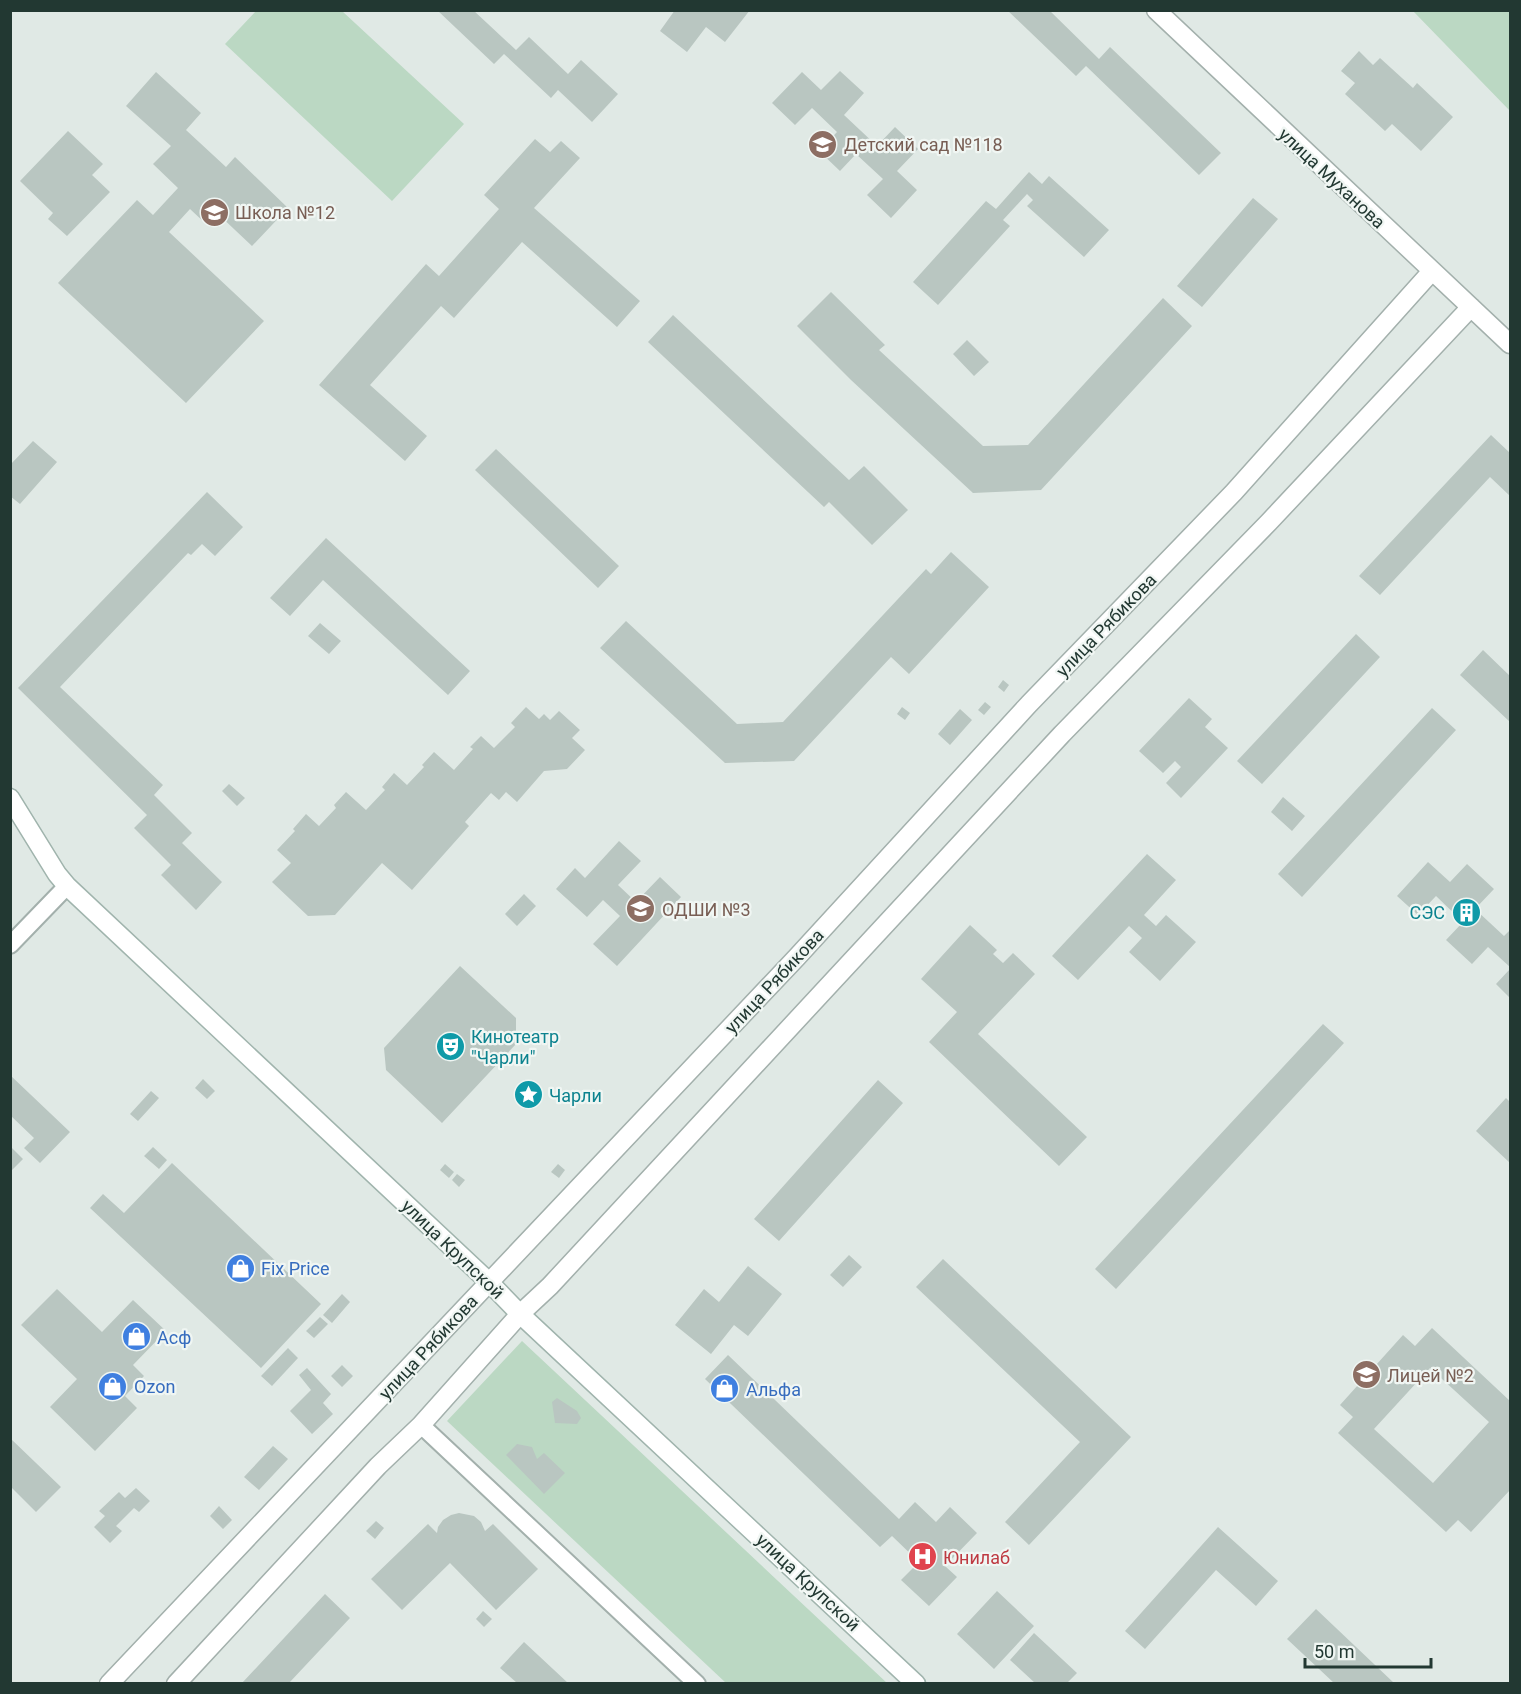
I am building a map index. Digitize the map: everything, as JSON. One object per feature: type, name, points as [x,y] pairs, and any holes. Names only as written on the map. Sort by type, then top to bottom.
[{"type":"street","name":"улица Муханова","points":[[1155,10],[1510,344]]},
{"type":"street","name":"улица Рябикова","points":[[109,1683],[804,949],[1029,704],[1234,492],[1432,271]]},
{"type":"street","points":[[176,1683],[298,1550],[378,1466],[421,1425],[520,1314],[565,1270],[1062,734],[1269,522],[1470,307]]},
{"type":"street","name":"улица Крупской","points":[[10,798],[57,874],[67,886],[489,1282],[520,1314],[916,1683]]},
{"type":"street","points":[[10,945],[67,886]]},
{"type":"street","points":[[421,1425],[697,1683]]},
{"type":"green space","points":[[256,11],[342,11],[464,124],[392,201],[225,44]]},
{"type":"green space","points":[[1413,11],[1510,11],[1510,111]]},
{"type":"green space","points":[[522,1341],[887,1683],[726,1683],[447,1421]]},
{"type":"building","points":[[437,10],[473,10],[516,50],[529,37],[568,74],[581,60],[618,94],[592,122],[558,90],[551,98],[504,54],[494,64]]},
{"type":"building","points":[[675,10],[750,10],[725,42],[706,27],[687,52],[660,31]]},
{"type":"building","points":[[1007,10],[1049,10],[1099,59],[1110,47],[1221,153],[1199,175],[1086,66],[1076,76]]},
{"type":"building","points":[[1359,51],[1373,65],[1380,58],[1413,88],[1417,83],[1453,117],[1421,151],[1392,124],[1385,131],[1345,94],[1355,83],[1341,71]]},
{"type":"building","points":[[840,71],[864,93],[844,115],[877,146],[895,127],[918,149],[897,171],[917,190],[891,218],[867,195],[883,179],[856,154],[840,171],[819,151],[837,132],[812,108],[795,125],[772,103],[802,72],[821,90]]},
{"type":"building","points":[[156,72],[201,113],[186,130],[226,167],[235,157],[288,208],[252,246],[217,213],[206,224],[190,209],[169,232],[264,321],[186,403],[58,283],[137,200],[153,215],[178,188],[153,164],[171,146],[126,106]]},
{"type":"building","points":[[68,131],[103,164],[92,175],[110,192],[67,236],[48,219],[53,213],[20,181]]},
{"type":"building","points":[[535,139],[550,152],[561,141],[580,158],[534,208],[640,301],[617,327],[522,242],[454,318],[441,306],[370,385],[427,436],[405,461],[319,385],[426,264],[439,276],[499,209],[484,195]]},
{"type":"building","points":[[1029,172],[1042,184],[1049,176],[1109,230],[1084,257],[1027,206],[1033,200],[1027,194],[1003,220],[1010,226],[938,305],[913,282],[986,201],[996,209]]},
{"type":"building","points":[[1253,198],[1278,219],[1202,307],[1177,286]]},
{"type":"building","points":[[831,292],[885,345],[879,350],[983,446],[1028,445],[1163,298],[1192,326],[1041,490],[973,493],[851,380],[797,326]]},
{"type":"building","points":[[673,315],[849,480],[864,466],[908,510],[872,545],[829,502],[824,507],[648,342]]},
{"type":"building","points":[[967,340],[989,362],[974,376],[953,354]]},
{"type":"building","points":[[1491,435],[1510,453],[1510,496],[1490,477],[1380,595],[1359,576]]},
{"type":"building","points":[[33,441],[57,462],[20,504],[10,496],[10,465]]},
{"type":"building","points":[[496,449],[619,566],[598,588],[475,470]]},
{"type":"building","points":[[207,492],[243,527],[215,556],[202,544],[191,555],[188,553],[60,687],[163,785],[154,795],[192,833],[182,843],[222,882],[196,910],[161,875],[171,865],[134,828],[147,815],[18,688]]},
{"type":"building","points":[[326,538],[470,671],[448,695],[323,580],[290,616],[270,598]]},
{"type":"building","points":[[951,552],[989,587],[909,674],[891,657],[794,761],[725,763],[600,648],[626,621],[737,724],[783,722],[926,569],[931,574]]},
{"type":"building","points":[[320,623],[341,641],[329,654],[308,636]]},
{"type":"building","points":[[1356,634],[1380,657],[1262,784],[1237,761]]},
{"type":"building","points":[[1483,650],[1510,676],[1510,722],[1460,675]]},
{"type":"building","points":[[1003,680],[1009,685],[1004,692],[998,687]]},
{"type":"building","points":[[1189,698],[1212,719],[1205,727],[1228,748],[1181,798],[1166,783],[1181,767],[1175,761],[1163,773],[1139,751]]},
{"type":"building","points":[[985,702],[991,707],[984,715],[978,710]]},
{"type":"building","points":[[526,707],[539,719],[544,714],[550,720],[559,711],[580,730],[572,738],[585,750],[567,769],[544,771],[517,802],[506,792],[499,800],[491,793],[465,822],[469,826],[412,890],[382,863],[335,915],[308,916],[272,882],[291,863],[277,850],[295,831],[293,829],[306,814],[319,826],[336,808],[334,805],[346,792],[366,810],[385,790],[382,787],[394,773],[407,785],[434,752],[454,770],[473,749],[470,747],[481,736],[494,748],[515,727],[511,723]]},
{"type":"building","points":[[902,707],[910,713],[905,720],[897,714]]},
{"type":"building","points":[[1432,708],[1456,730],[1302,897],[1278,874]]},
{"type":"building","points":[[960,709],[972,720],[950,745],[938,734]]},
{"type":"building","points":[[229,784],[245,798],[237,806],[222,791]]},
{"type":"building","points":[[1283,797],[1305,816],[1292,831],[1271,812]]},
{"type":"building","name":"ОДШИ №3","points":[[619,841],[641,861],[618,885],[636,902],[660,877],[681,897],[617,966],[593,944],[620,916],[603,900],[587,917],[556,889],[575,868],[585,878]]},
{"type":"building","points":[[1147,854],[1176,880],[1144,915],[1156,926],[1166,915],[1196,942],[1160,981],[1129,952],[1142,938],[1129,926],[1078,980],[1052,956]]},
{"type":"building","name":"СЭС","points":[[1428,862],[1450,882],[1467,864],[1494,889],[1475,909],[1504,936],[1510,930],[1510,967],[1488,947],[1472,964],[1446,940],[1463,922],[1436,896],[1418,915],[1397,896]]},
{"type":"building","points":[[524,894],[536,906],[517,926],[505,914]]},
{"type":"building","points":[[970,925],[997,950],[993,954],[1003,963],[1013,953],[1035,974],[978,1034],[1087,1137],[1059,1166],[929,1042],[957,1012],[921,979]]},
{"type":"building","name":"Кинотеатр \"Чарли\"","points":[[460,966],[516,1018],[516,1044],[442,1123],[386,1070],[384,1048]]},
{"type":"building","points":[[1510,969],[1510,998],[1496,984]]},
{"type":"building","points":[[1323,1024],[1344,1043],[1116,1289],[1095,1269]]},
{"type":"building","points":[[10,1075],[70,1132],[40,1163],[24,1148],[34,1138],[10,1115]]},
{"type":"building","points":[[203,1079],[215,1091],[207,1099],[195,1088]]},
{"type":"building","points":[[878,1080],[903,1103],[779,1241],[754,1219]]},
{"type":"building","points":[[151,1091],[159,1098],[138,1121],[130,1114]]},
{"type":"building","points":[[1506,1098],[1510,1102],[1510,1163],[1476,1131]]},
{"type":"building","points":[[10,1146],[23,1159],[10,1172]]},
{"type":"building","points":[[153,1147],[167,1160],[159,1169],[144,1156]]},
{"type":"building","points":[[172,1163],[321,1304],[261,1368],[90,1208],[103,1194],[124,1213]]},
{"type":"building","points":[[445,1164],[454,1172],[449,1178],[440,1170]]},
{"type":"building","points":[[558,1164],[565,1170],[559,1178],[551,1172]]},
{"type":"building","points":[[457,1174],[465,1180],[459,1187],[452,1180]]},
{"type":"building","points":[[849,1255],[862,1267],[843,1287],[830,1275]]},
{"type":"building","points":[[943,1259],[1131,1437],[1029,1545],[1005,1522],[1080,1442],[916,1287]]},
{"type":"building","points":[[748,1266],[782,1294],[748,1336],[734,1325],[711,1354],[675,1325],[704,1289],[719,1302]]},
{"type":"building","points":[[57,1289],[102,1332],[133,1300],[166,1331],[133,1365],[144,1376],[125,1396],[137,1408],[95,1451],[50,1407],[77,1379],[21,1325]]},
{"type":"building","points":[[342,1294],[350,1302],[332,1323],[323,1315]]},
{"type":"building","points":[[320,1317],[328,1324],[314,1338],[306,1331]]},
{"type":"building","points":[[1432,1328],[1510,1401],[1510,1490],[1471,1532],[1458,1520],[1446,1532],[1338,1433],[1353,1417],[1340,1405],[1403,1335],[1415,1346]],"holes":[[[1430,1368],[1489,1422],[1433,1483],[1374,1429]]]},
{"type":"building","points":[[288,1348],[298,1358],[272,1386],[261,1376]]},
{"type":"building","points":[[728,1355],[899,1519],[915,1502],[936,1522],[950,1507],[977,1533],[945,1566],[957,1577],[929,1606],[901,1580],[919,1562],[892,1536],[880,1547],[705,1379]]},
{"type":"building","points":[[342,1365],[353,1376],[342,1387],[331,1376]]},
{"type":"building","points":[[307,1368],[331,1394],[323,1403],[333,1414],[312,1434],[290,1411],[311,1390],[299,1375]]},
{"type":"building","points":[[557,1398],[577,1411],[581,1418],[577,1424],[555,1423],[552,1402]]},
{"type":"building","points":[[10,1438],[61,1487],[36,1512],[10,1486]]},
{"type":"building","points":[[517,1444],[532,1447],[537,1459],[544,1453],[565,1473],[544,1494],[506,1455]]},
{"type":"building","points":[[273,1446],[288,1459],[259,1490],[244,1477]]},
{"type":"building","points":[[136,1488],[150,1501],[139,1512],[134,1508],[116,1526],[122,1531],[110,1543],[94,1527],[105,1516],[99,1511],[119,1492],[125,1498]]},
{"type":"building","points":[[219,1506],[232,1520],[223,1529],[210,1516]]},
{"type":"building","points":[[459,1513],[474,1516],[481,1522],[485,1531],[493,1524],[538,1569],[496,1610],[450,1563],[402,1610],[371,1579],[428,1524],[437,1533],[443,1520]]},
{"type":"building","points":[[376,1521],[384,1528],[375,1539],[366,1531]]},
{"type":"building","points":[[1218,1527],[1278,1581],[1256,1606],[1216,1570],[1145,1649],[1125,1631]]},
{"type":"building","points":[[997,1591],[1034,1626],[994,1669],[957,1634]]},
{"type":"building","points":[[325,1594],[350,1618],[289,1683],[242,1683]]},
{"type":"building","points":[[1316,1609],[1394,1683],[1334,1683],[1287,1639]]},
{"type":"building","points":[[483,1611],[492,1619],[484,1627],[476,1619]]},
{"type":"building","points":[[1034,1633],[1077,1673],[1068,1682],[1070,1683],[1035,1683],[1010,1660]]},
{"type":"building","points":[[524,1642],[568,1683],[517,1683],[500,1668]]},
{"type":"place","name":"Детский сад №118","points":[[823,144]]},
{"type":"place","name":"Школа №12","points":[[214,212]]},
{"type":"place","name":"ОДШИ №3","points":[[641,909]]},
{"type":"place","name":"СЭС","points":[[1466,912]]},
{"type":"place","name":"Кинотеатр \"Чарли\"","points":[[450,1046]]},
{"type":"place","name":"Чарли","points":[[528,1095]]},
{"type":"place","name":"Fix Price","points":[[240,1268]]},
{"type":"place","name":"Асф","points":[[136,1337]]},
{"type":"place","name":"Лицей №2","points":[[1366,1375]]},
{"type":"place","name":"Ozon","points":[[113,1386]]},
{"type":"place","name":"Альфа","points":[[725,1389]]},
{"type":"place","name":"Юнилаб","points":[[922,1557]]}]
